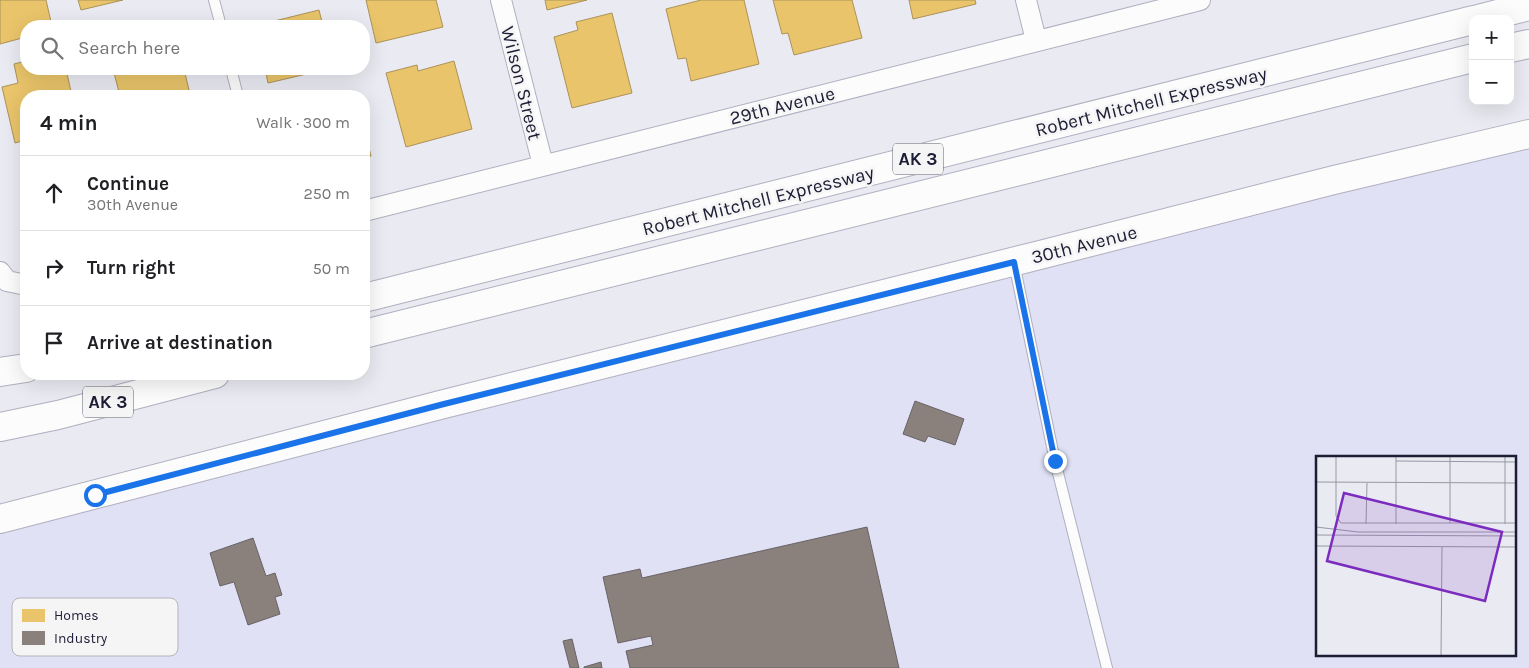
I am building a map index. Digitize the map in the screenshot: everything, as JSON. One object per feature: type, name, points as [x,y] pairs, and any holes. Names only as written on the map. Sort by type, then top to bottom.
[{"type":"main road","points":[[1494,15],[1529,6]]},
{"type":"main road","name":"Robert Mitchell Expressway","points":[[370,296],[1469,21]]},
{"type":"main road","points":[[1514,47],[1529,44]]},
{"type":"main road","name":"Robert Mitchell Expressway","points":[[370,333],[1469,59]]},
{"type":"main road","name":"30th Avenue","points":[[0,520],[435,407],[1334,180],[1529,134]]},
{"type":"main road","points":[[0,372],[20,369]]},
{"type":"main road","name":"AK 3","points":[[0,427],[58,415],[192,380]]},
{"type":"street","name":"Wilson Street","points":[[501,0],[543,165]]},
{"type":"street","points":[[1026,0],[1036,40]]},
{"type":"street","name":"29th Avenue","points":[[370,208],[1200,0]]},
{"type":"lane","points":[[214,0],[219,20]]},
{"type":"lane","points":[[233,75],[236,90]]},
{"type":"lane","points":[[1014,262],[1055,461],[1107,668]]},
{"type":"shaded area","points":[[1529,140],[1529,668],[0,668],[0,525]]},
{"type":"building: Homes","points":[[0,0],[46,0],[51,20],[20,20],[20,39],[0,44]]},
{"type":"building: Homes","points":[[78,0],[123,0],[81,10]]},
{"type":"building: Homes","points":[[366,0],[436,0],[443,27],[376,43]]},
{"type":"building: Homes","points":[[545,0],[587,0],[547,10]]},
{"type":"building: Homes","points":[[701,0],[744,0],[759,64],[691,81],[686,58],[678,59],[666,9]]},
{"type":"building: Homes","points":[[773,0],[852,0],[862,38],[794,55],[788,33],[782,34]]},
{"type":"building: Homes","points":[[909,0],[975,0],[976,4],[913,19]]},
{"type":"building: Homes","points":[[319,10],[322,20],[278,20]]},
{"type":"building: Homes","points":[[612,13],[632,93],[572,108],[554,37],[578,30],[576,22]]},
{"type":"building: Homes","points":[[454,61],[472,129],[406,147],[386,73],[417,65],[418,71]]},
{"type":"building: Homes","points":[[20,62],[20,75],[67,75],[71,90],[20,90],[20,142],[15,143],[2,87],[18,83],[14,64]]},
{"type":"building: Homes","points":[[115,75],[185,75],[189,90],[118,90]]},
{"type":"building: Homes","points":[[266,75],[302,75],[268,83]]},
{"type":"building: Industry","points":[[915,401],[964,419],[955,445],[928,436],[925,442],[903,434]]},
{"type":"building: Industry","points":[[867,527],[899,668],[630,668],[626,651],[653,645],[651,636],[618,643],[603,577],[640,569],[642,578]]},
{"type":"building: Industry","points":[[253,538],[266,576],[275,573],[282,595],[275,597],[280,614],[248,625],[234,582],[220,586],[210,553]]},
{"type":"building: Industry","points":[[572,639],[579,668],[570,668],[563,641]]},
{"type":"building: Industry","points":[[601,662],[602,668],[584,668],[584,667]]},
{"type":"route","points":[[95,495],[444,404],[1014,262],[1055,461]]}]
